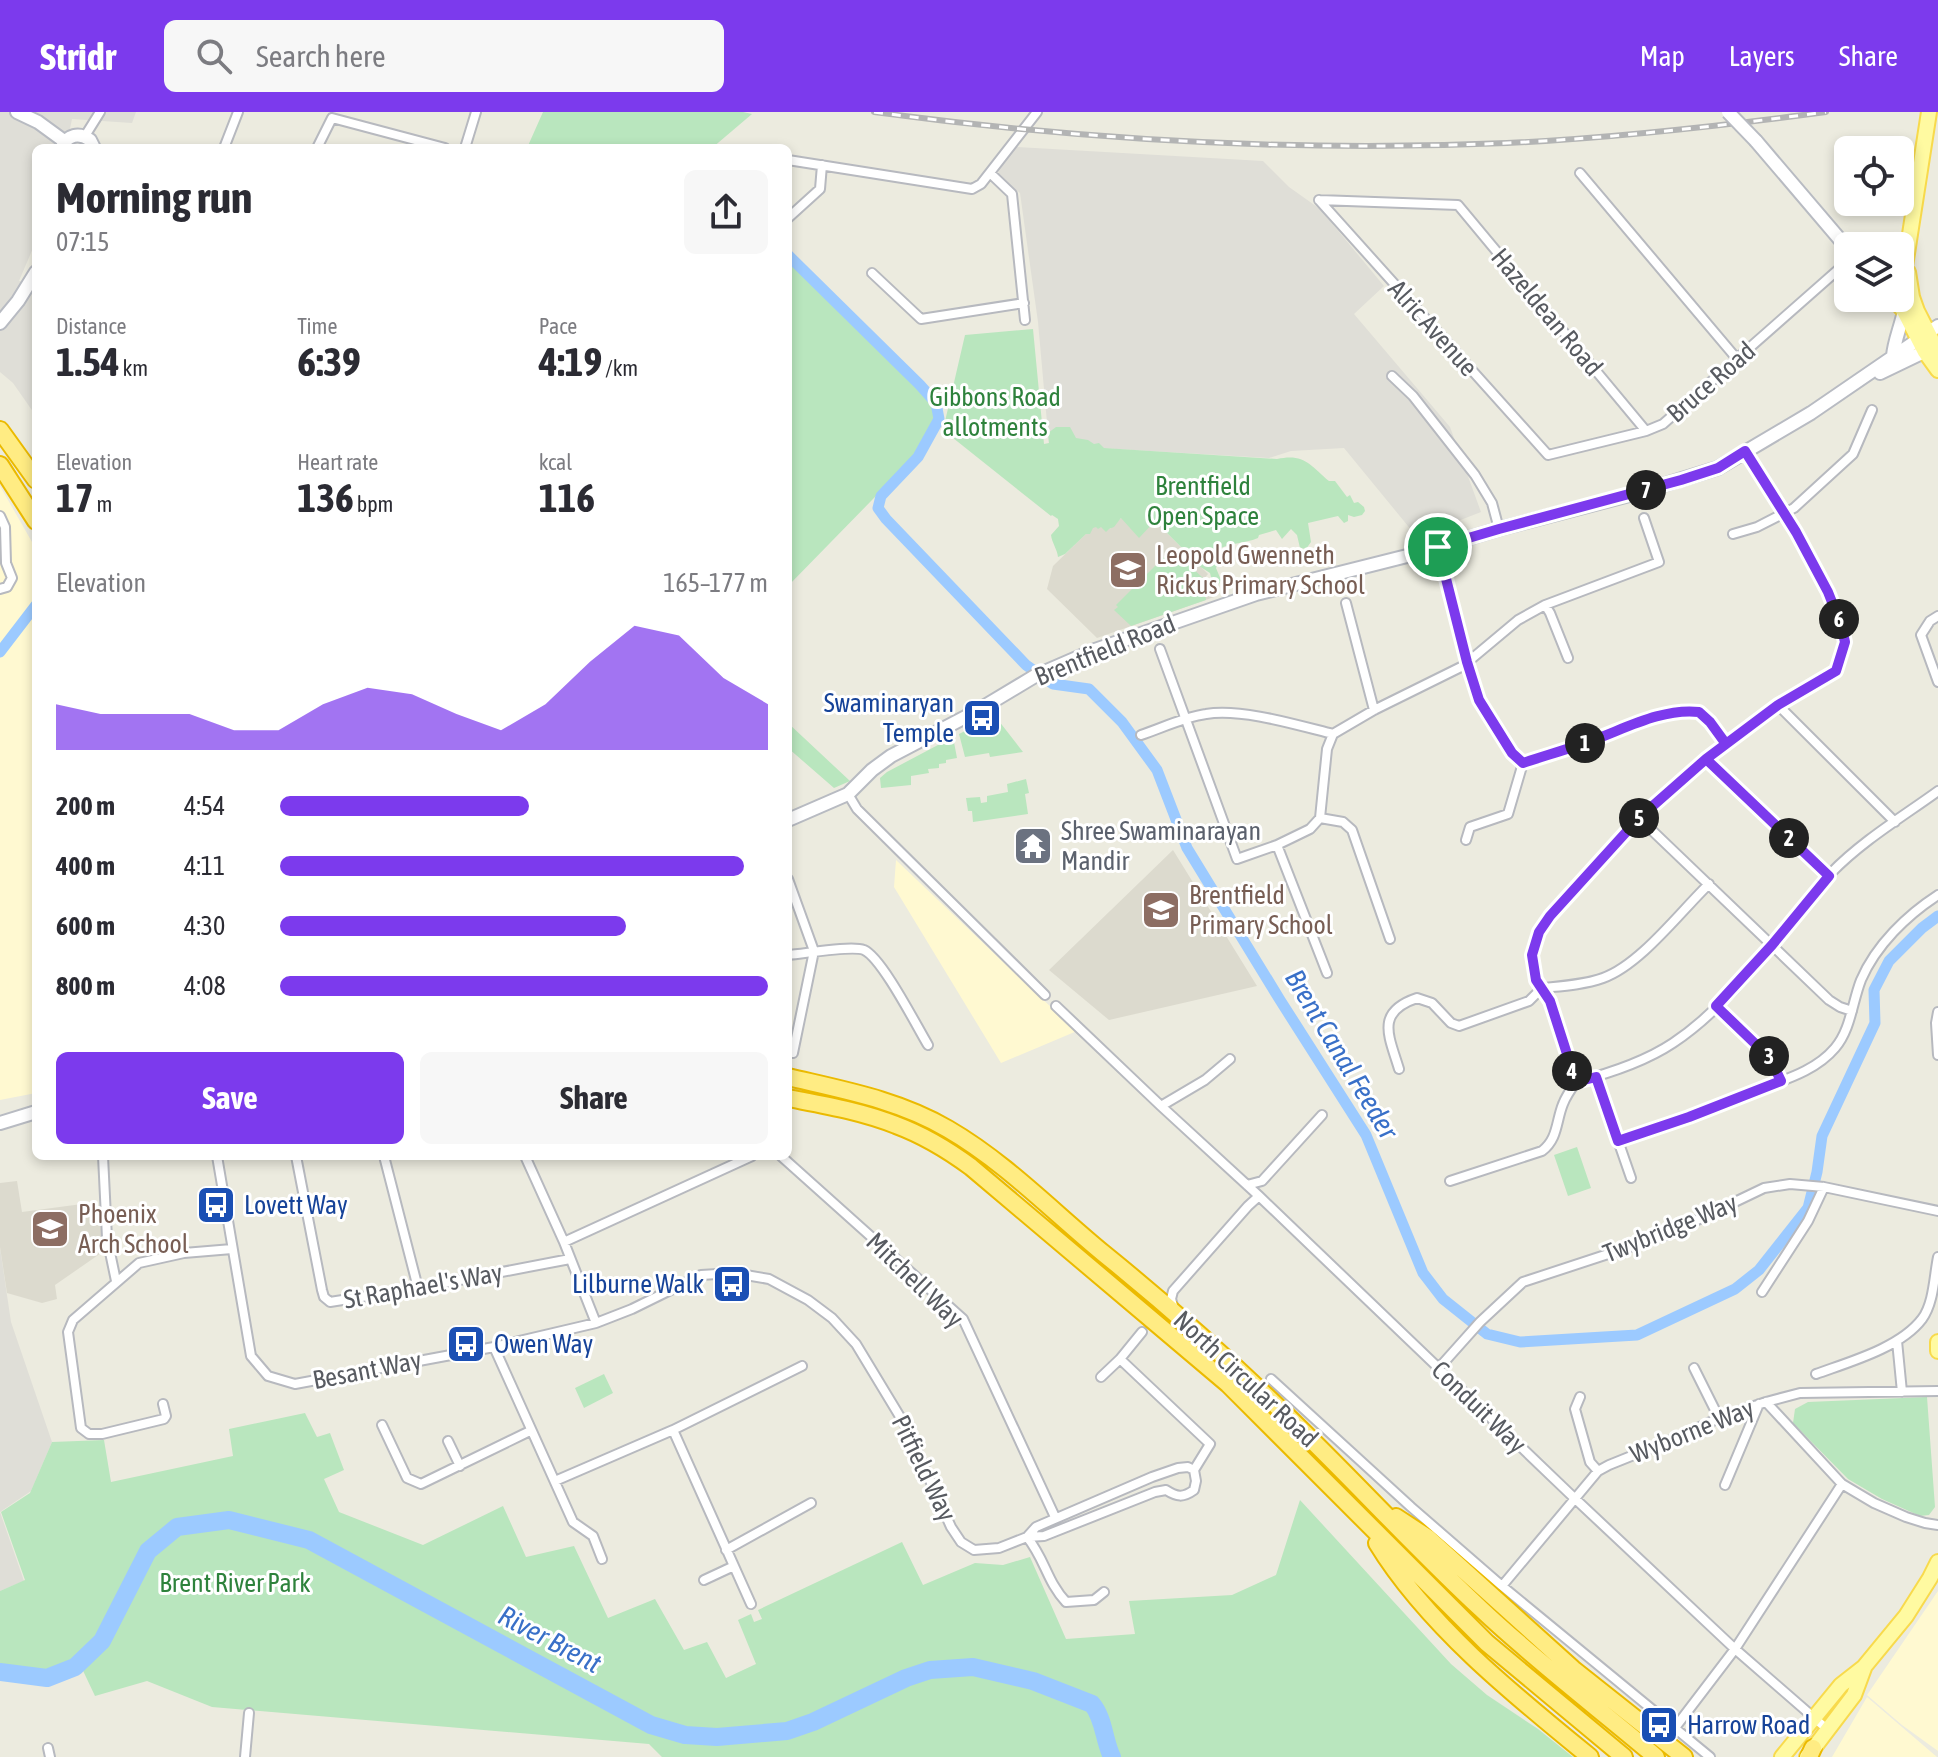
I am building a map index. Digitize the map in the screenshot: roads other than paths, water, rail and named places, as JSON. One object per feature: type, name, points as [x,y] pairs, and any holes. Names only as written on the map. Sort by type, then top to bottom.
[{"type":"highway","points":[[0,430],[32,474]]},
{"type":"highway","points":[[0,465],[32,515]]},
{"type":"highway","name":"North Circular Road","points":[[792,1078],[892,1103],[948,1128],[1005,1169],[1176,1313],[1284,1413],[1501,1628],[1656,1757]]},
{"type":"highway","name":"North Circular Road","points":[[792,1099],[849,1110],[897,1125],[971,1167],[1228,1384],[1487,1643],[1624,1757]]},
{"type":"highway","points":[[1375,1503],[1428,1538],[1573,1669],[1684,1757]]},
{"type":"highway","points":[[1361,1518],[1394,1571],[1426,1608],[1526,1704],[1590,1757]]},
{"type":"main road","points":[[1911,232],[1930,124]]},
{"type":"main road","points":[[1914,302],[1932,342],[1938,370]]},
{"type":"main road","points":[[1905,312],[1932,342]]},
{"type":"main road","points":[[1938,1342],[1938,1351]]},
{"type":"main road","points":[[1782,1757],[1841,1685],[1864,1667],[1906,1616],[1938,1562]]},
{"type":"main road","points":[[1810,1754],[1854,1695],[1864,1667]]},
{"type":"street","points":[[17,112],[38,122],[62,144]]},
{"type":"street","points":[[85,136],[100,112]]},
{"type":"street","points":[[226,144],[238,112]]},
{"type":"street","points":[[466,144],[476,112]]},
{"type":"street","points":[[792,161],[972,189],[981,184],[1037,112]]},
{"type":"street","points":[[1728,112],[1834,233]]},
{"type":"street","points":[[319,144],[333,115],[407,143]]},
{"type":"street","points":[[64,144],[72,136],[85,136],[92,144]]},
{"type":"street","points":[[792,214],[820,189],[822,165]]},
{"type":"street","points":[[990,173],[1012,194],[1025,320]]},
{"type":"street","points":[[1580,173],[1737,359]]},
{"type":"street","name":"Hazeldean Road","points":[[1319,200],[1458,205],[1646,431]]},
{"type":"street","name":"Alric Avenue","points":[[1319,200],[1548,455]]},
{"type":"street","points":[[872,273],[921,319],[1024,303]]},
{"type":"street","name":"Bruce Road","points":[[1548,455],[1663,424],[1834,273]]},
{"type":"street","points":[[0,323],[32,278]]},
{"type":"street","points":[[1893,356],[1898,337],[1899,312]]},
{"type":"street","name":"Brentfield Road","points":[[792,818],[848,794],[886,759],[1039,674],[1095,650],[1243,598],[1718,468],[1811,413],[1893,356],[1932,342]]},
{"type":"street","name":"Brentfield Road","points":[[1848,387],[1932,342]]},
{"type":"street","points":[[1392,376],[1413,396],[1475,475],[1492,503],[1499,529]]},
{"type":"street","points":[[1733,534],[1757,527],[1794,508],[1853,454],[1872,410]]},
{"type":"street","points":[[1576,1082],[1550,1001],[1536,980],[1532,955],[1539,932],[1639,818],[1706,759],[1778,705],[1836,671],[1845,642],[1828,592],[1796,532],[1745,451]]},
{"type":"street","points":[[0,516],[5,527],[4,567],[11,575],[11,582],[0,589]]},
{"type":"street","points":[[1160,649],[1237,859],[1310,829],[1320,818],[1327,749],[1333,734],[1463,666],[1518,620],[1545,605],[1659,562],[1644,518]]},
{"type":"street","points":[[1438,547],[1479,700],[1512,753],[1523,763]]},
{"type":"street","points":[[1346,603],[1374,710]]},
{"type":"street","points":[[1545,605],[1568,658]]},
{"type":"street","points":[[1938,616],[1930,621],[1921,635],[1938,682]]},
{"type":"street","points":[[1778,705],[1895,822]]},
{"type":"street","points":[[1141,735],[1204,714],[1227,711],[1333,734]]},
{"type":"street","points":[[1523,763],[1656,717],[1686,711],[1699,712],[1726,744]]},
{"type":"street","points":[[1706,759],[1829,876]]},
{"type":"street","points":[[1466,840],[1470,827],[1508,814],[1523,763]]},
{"type":"street","points":[[1450,1181],[1542,1151],[1554,1137],[1563,1103],[1576,1082],[1596,1077],[1675,1042],[1716,1006],[1850,854],[1938,791]]},
{"type":"street","points":[[848,794],[857,809],[1045,995]]},
{"type":"street","points":[[1320,818],[1343,822],[1352,830],[1390,939]]},
{"type":"street","points":[[1639,818],[1829,1000],[1852,1011]]},
{"type":"street","points":[[1277,845],[1327,973]]},
{"type":"street","points":[[1399,1069],[1387,1033],[1388,1021],[1400,1005],[1417,998],[1432,1003],[1451,1023],[1459,1026],[1529,1001],[1542,988],[1587,983],[1606,977],[1637,958],[1709,884]]},
{"type":"street","points":[[792,890],[814,951],[793,1053]]},
{"type":"street","points":[[1618,1141],[1781,1081],[1822,1061],[1836,1047],[1848,1025],[1861,981],[1884,942],[1938,895]]},
{"type":"street","points":[[792,954],[863,949],[877,960],[928,1045]]},
{"type":"street","name":"Conduit Way","points":[[1056,1006],[1575,1499],[1735,1649],[1827,1729]]},
{"type":"street","points":[[1716,1006],[1770,1058],[1781,1081]]},
{"type":"street","points":[[1938,1012],[1938,1055]]},
{"type":"street","points":[[1161,1106],[1205,1080],[1230,1059]]},
{"type":"street","points":[[1596,1077],[1631,1178]]},
{"type":"street","points":[[0,1123],[32,1113]]},
{"type":"street","points":[[1247,1185],[1262,1181],[1322,1115]]},
{"type":"street","points":[[103,1160],[107,1238],[116,1281]]},
{"type":"street","name":"Besant Way","points":[[218,1160],[251,1356],[268,1376],[295,1384],[494,1347],[596,1323]]},
{"type":"street","name":"St Raphael's Way","points":[[297,1160],[324,1297],[330,1302],[570,1259]]},
{"type":"street","points":[[385,1160],[418,1288]]},
{"type":"street","points":[[527,1160],[596,1323]]},
{"type":"street","points":[[564,1242],[743,1160]]},
{"type":"street","name":"Mitchell Way","points":[[785,1160],[963,1319],[1055,1517]]},
{"type":"street","name":"Twybridge Way","points":[[1438,1369],[1480,1322],[1523,1282],[1666,1235],[1764,1188],[1808,1185],[1938,1211]]},
{"type":"street","points":[[1762,1292],[1808,1221],[1822,1187]]},
{"type":"street","points":[[1176,1313],[1171,1299],[1173,1291],[1259,1196]]},
{"type":"street","points":[[163,1404],[166,1418],[102,1434],[89,1434],[81,1428],[68,1332],[73,1320],[139,1263],[184,1253],[232,1249]]},
{"type":"street","points":[[1816,1374],[1897,1341],[1923,1318],[1930,1300],[1938,1257]]},
{"type":"street","name":"Pitfield Way","points":[[596,1323],[701,1275],[734,1273],[769,1279],[808,1300],[832,1318],[856,1344],[905,1425],[951,1527],[961,1542],[974,1550],[999,1548],[1027,1537],[1036,1527],[1055,1517],[1178,1468],[1194,1470]]},
{"type":"street","points":[[1101,1377],[1142,1332]]},
{"type":"street","points":[[1897,1341],[1902,1392]]},
{"type":"street","points":[[494,1347],[573,1522],[593,1536],[602,1559]]},
{"type":"street","points":[[1027,1537],[1044,1536],[1155,1492],[1166,1490],[1182,1496],[1194,1490],[1194,1470],[1210,1444],[1120,1359]]},
{"type":"street","points":[[555,1481],[673,1430],[802,1366]]},
{"type":"street","points":[[1694,1368],[1719,1418]]},
{"type":"street","points":[[1271,1379],[1502,1586],[1710,1757]]},
{"type":"street","name":"Wyborne Way","points":[[1502,1586],[1598,1471],[1719,1418],[1800,1393],[1938,1391]]},
{"type":"street","points":[[1580,1397],[1575,1409],[1590,1462],[1598,1471]]},
{"type":"street","points":[[1725,1485],[1763,1403],[1842,1484],[1906,1517],[1938,1525]]},
{"type":"street","points":[[382,1425],[407,1478],[421,1484],[530,1431]]},
{"type":"street","points":[[673,1430],[751,1604]]},
{"type":"street","points":[[448,1441],[460,1466]]},
{"type":"street","points":[[1674,1729],[1735,1649],[1842,1484]]},
{"type":"street","points":[[726,1550],[811,1503]]},
{"type":"street","points":[[1027,1537],[1038,1550],[1054,1590],[1066,1602],[1094,1600],[1104,1592]]},
{"type":"street","points":[[704,1580],[734,1566]]},
{"type":"street","points":[[245,1757],[249,1713]]},
{"type":"waterway","name":"Brent Canal Feeder","points":[[792,259],[936,403],[939,419],[918,457],[881,496],[878,508],[1026,665],[1053,684],[1089,689],[1122,722],[1157,770],[1187,848],[1366,1135],[1423,1273],[1443,1299],[1487,1334],[1520,1342],[1637,1335],[1735,1289],[1759,1270],[1808,1208],[1822,1136],[1875,1023],[1874,990],[1889,961],[1938,916]]},
{"type":"waterway","name":"Brent Canal Feeder","points":[[0,652],[32,610]]},
{"type":"waterway","name":"River Brent","points":[[0,1672],[47,1678],[75,1667],[102,1641],[148,1551],[177,1527],[229,1520],[309,1540],[651,1725],[685,1735],[717,1737],[787,1731],[906,1678],[930,1670],[973,1667],[1033,1681],[1092,1704],[1112,1757]]},
{"type":"railway","points":[[874,112],[1110,136],[1348,146],[1587,138],[1826,112]]},
{"type":"place","name":"Leopold Gwenneth Rickus Primary School","points":[[1128,570]]},
{"type":"place","name":"Swaminaryan Temple","points":[[982,718]]},
{"type":"place","name":"Shree Swaminarayan Mandir","points":[[1033,846]]},
{"type":"place","name":"Brentfield Primary School","points":[[1161,910]]},
{"type":"place","name":"Lovett Way","points":[[216,1205]]},
{"type":"place","name":"Phoenix Arch School","points":[[50,1229]]},
{"type":"place","name":"Lilburne Walk","points":[[732,1284]]},
{"type":"place","name":"Owen Way","points":[[466,1344]]},
{"type":"place","name":"Harrow Road","points":[[1659,1725]]},
{"type":"park label","name":"Gibbons Road allotments","points":[[995,412]]},
{"type":"park label","name":"Brentfield Open Space","points":[[1203,501]]},
{"type":"park label","name":"Brent River Park","points":[[235,1583]]}]
